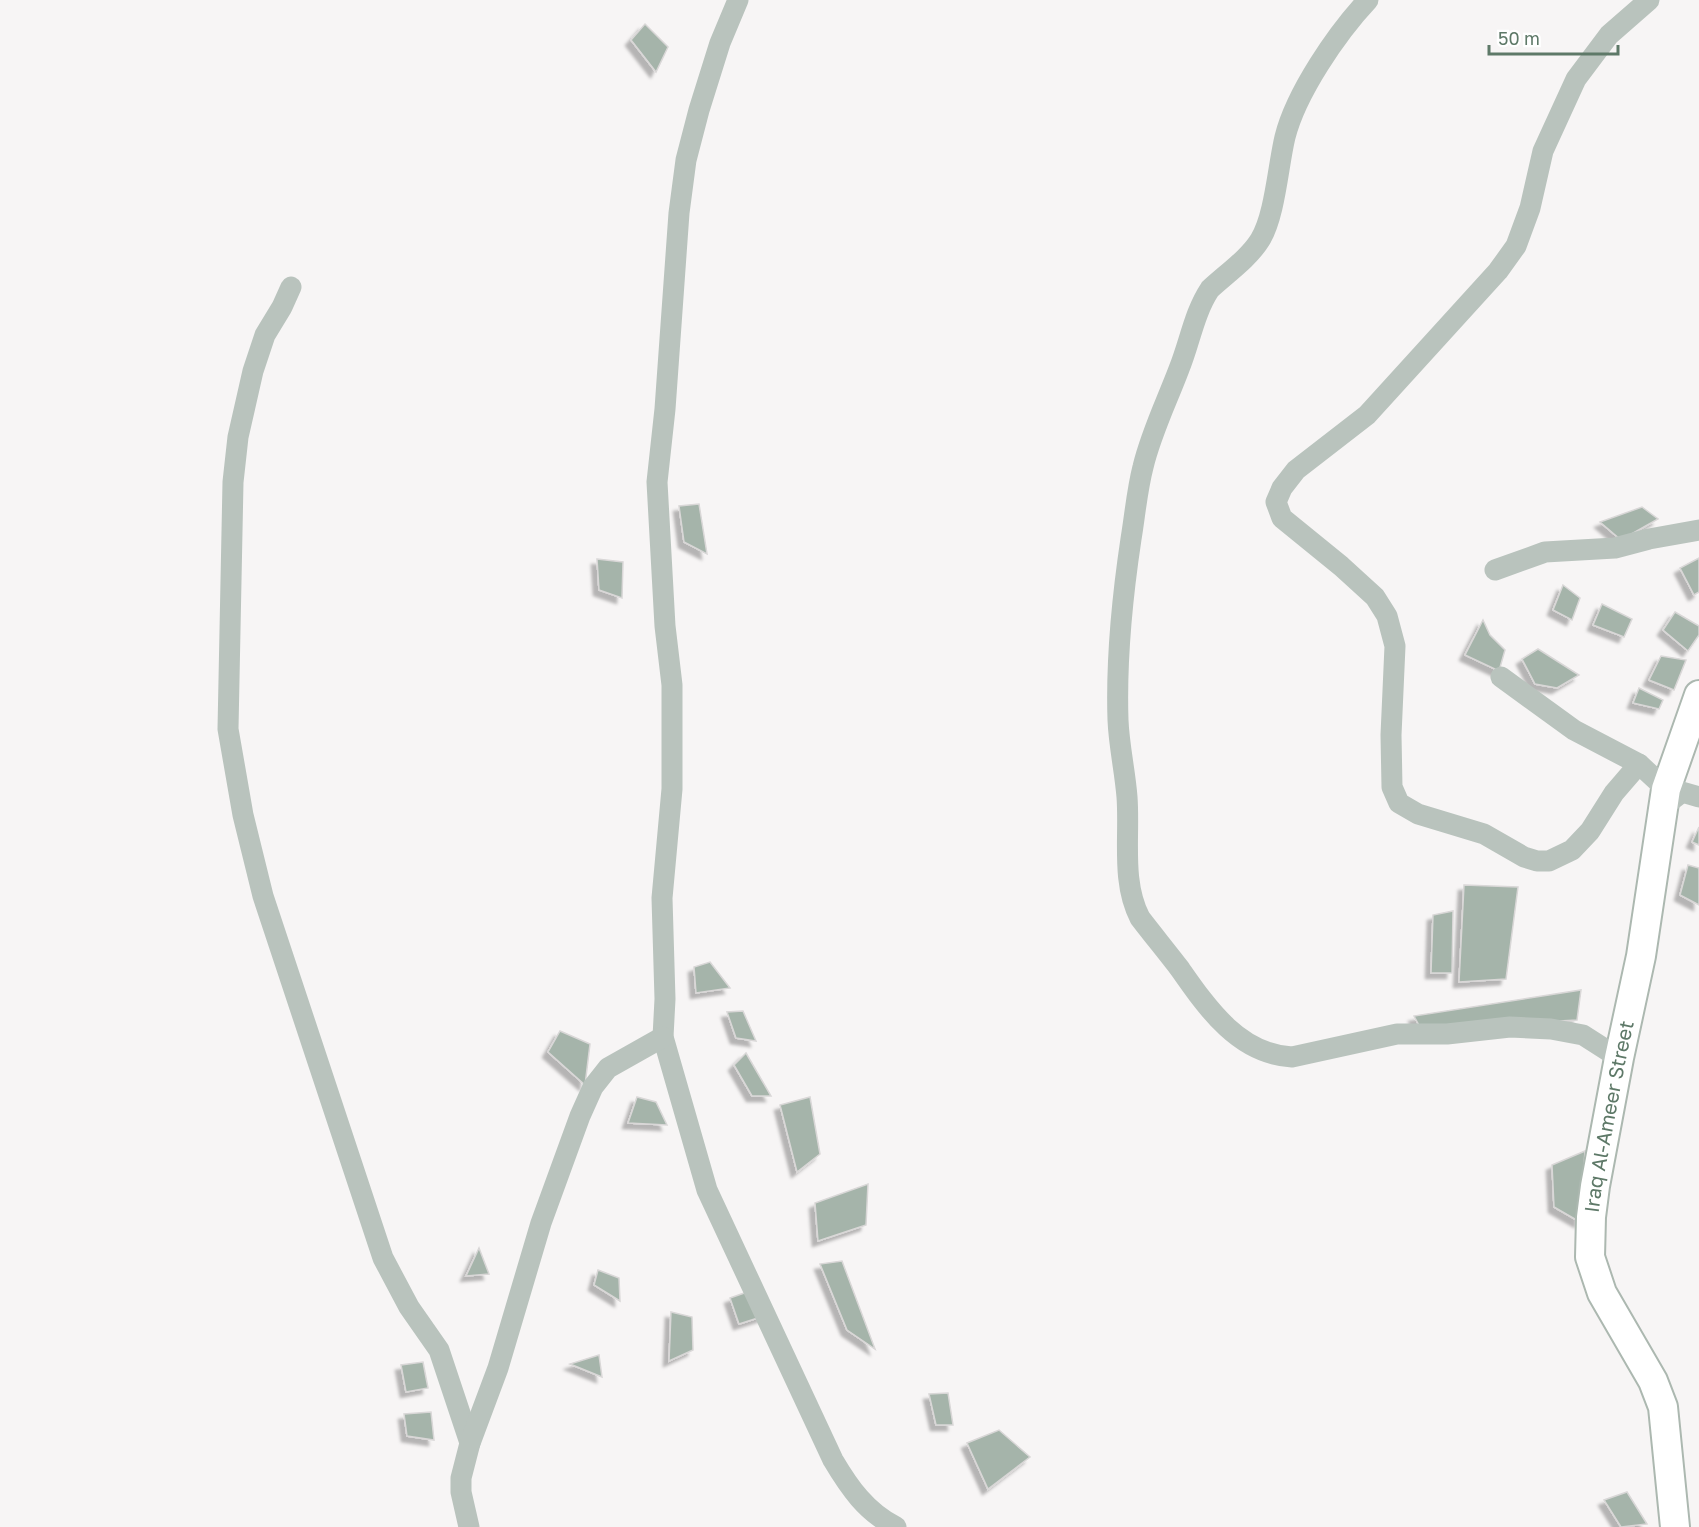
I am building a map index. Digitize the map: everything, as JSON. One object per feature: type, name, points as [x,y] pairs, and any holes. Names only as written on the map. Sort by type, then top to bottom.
[{"type":"main road","name":"Iraq Al-Ameer Street","points":[[1675,1527],[1663,1407],[1653,1381],[1602,1293],[1590,1257],[1591,1217],[1594,1186],[1641,956],[1664,798],[1699,695]]},
{"type":"street","points":[[738,0],[720,43],[686,160],[679,213],[665,409],[657,482],[664,626],[672,685],[672,789],[662,898],[665,999],[663,1037],[707,1190],[833,1460],[848,1486],[862,1503],[896,1527]]},
{"type":"street","points":[[1368,0],[1333,44],[1296,105],[1285,135],[1270,208],[1260,240],[1210,289],[1204,298],[1143,466],[1128,556],[1118,665],[1118,723],[1127,796],[1130,891],[1134,907],[1140,918],[1211,1013],[1236,1035],[1261,1051],[1276,1056],[1292,1057],[1397,1034],[1447,1034],[1510,1027],[1551,1029],[1583,1035],[1619,1058]]},
{"type":"street","points":[[1639,764],[1614,793],[1590,831],[1572,850],[1549,861],[1537,861],[1524,857],[1484,834],[1418,814],[1399,802],[1392,787],[1391,756],[1395,646],[1387,616],[1375,597],[1282,518],[1276,502],[1282,488],[1296,470],[1367,415],[1498,271],[1516,246],[1530,208],[1543,152],[1576,79],[1609,35],[1649,0]]},
{"type":"street","points":[[291,287],[262,344],[253,371],[238,437],[233,482],[228,729],[243,815],[263,896],[383,1258],[409,1307],[439,1350],[470,1443]]},
{"type":"street","points":[[1495,570],[1545,552],[1615,548],[1699,530]]},
{"type":"street","points":[[1501,677],[1574,730],[1639,764],[1664,798],[1682,792],[1699,798]]},
{"type":"street","points":[[469,1527],[461,1492],[461,1478],[470,1443],[498,1368],[541,1223],[580,1116],[593,1087],[608,1068],[663,1037]]},
{"type":"building","points":[[645,24],[668,47],[656,72],[631,40]]},
{"type":"building","points":[[699,504],[707,554],[684,542],[679,506]]},
{"type":"building","points":[[1642,507],[1658,519],[1621,540],[1600,522]]},
{"type":"building","points":[[1699,558],[1699,592],[1694,595],[1680,568]]},
{"type":"building","points":[[597,559],[623,562],[622,598],[599,590]]},
{"type":"building","points":[[1563,585],[1580,598],[1572,620],[1553,610]]},
{"type":"building","points":[[1602,604],[1632,619],[1624,637],[1593,625]]},
{"type":"building","points":[[1675,612],[1699,626],[1699,635],[1688,651],[1663,630]]},
{"type":"building","points":[[1483,620],[1490,635],[1505,650],[1499,671],[1465,655]]},
{"type":"building","points":[[1538,649],[1579,675],[1557,688],[1535,684],[1522,659]]},
{"type":"building","points":[[1661,656],[1686,660],[1674,690],[1649,680]]},
{"type":"building","points":[[1639,688],[1663,700],[1659,709],[1633,703]]},
{"type":"building","points":[[1699,827],[1699,845],[1692,842]]},
{"type":"building","points":[[1688,865],[1699,868],[1699,905],[1680,895]]},
{"type":"building","points":[[1464,885],[1518,887],[1506,979],[1459,982]]},
{"type":"building","points":[[1453,911],[1452,973],[1431,973],[1433,915]]},
{"type":"building","points":[[710,962],[730,988],[696,993],[694,967]]},
{"type":"building","points":[[1581,990],[1577,1020],[1421,1029],[1414,1016]]},
{"type":"building","points":[[743,1011],[756,1041],[736,1038],[727,1012]]},
{"type":"building","points":[[560,1031],[590,1044],[585,1085],[548,1052]]},
{"type":"building","points":[[746,1053],[771,1096],[752,1096],[734,1065]]},
{"type":"building","points":[[637,1097],[656,1102],[667,1125],[628,1123]]},
{"type":"building","points":[[810,1097],[820,1154],[797,1172],[780,1105]]},
{"type":"building","points":[[1585,1151],[1580,1222],[1554,1207],[1552,1165]]},
{"type":"building","points":[[868,1184],[866,1225],[818,1241],[815,1203]]},
{"type":"building","points":[[479,1248],[489,1274],[466,1276]]},
{"type":"building","points":[[842,1261],[875,1349],[847,1330],[820,1264]]},
{"type":"building","points":[[598,1270],[619,1278],[620,1301],[594,1285]]},
{"type":"building","points":[[750,1291],[764,1316],[739,1324],[730,1298]]},
{"type":"building","points":[[671,1312],[692,1317],[693,1350],[669,1361]]},
{"type":"building","points":[[599,1355],[602,1377],[570,1364]]},
{"type":"building","points":[[423,1362],[428,1388],[406,1392],[401,1365]]},
{"type":"building","points":[[948,1393],[953,1425],[936,1425],[929,1394]]},
{"type":"building","points":[[431,1412],[434,1440],[407,1436],[404,1414]]},
{"type":"building","points":[[999,1430],[1030,1457],[988,1489],[967,1443]]},
{"type":"building","points":[[1627,1492],[1647,1524],[1621,1527],[1604,1500]]}]
